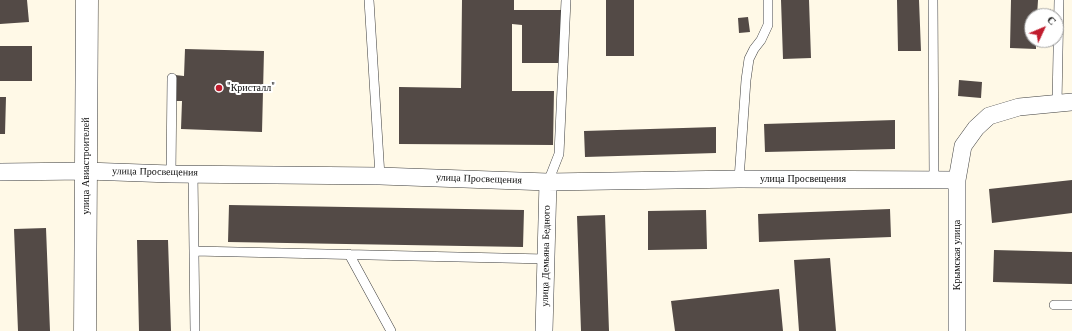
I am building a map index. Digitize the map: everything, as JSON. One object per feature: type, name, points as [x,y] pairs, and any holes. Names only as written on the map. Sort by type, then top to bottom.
[{"type":"street","name":"улица Авиастроителей","points":[[85,331],[86,0]]},
{"type":"street","name":"Крымская улица","points":[[957,331],[957,180],[963,146],[976,128],[989,116],[1019,107],[1065,103]]},
{"type":"street","name":"улица Просвещения","points":[[0,172],[86,171],[171,174],[193,173],[380,176],[548,182],[739,179],[957,180]]},
{"type":"street","name":"улица Демьяна Бедного","points":[[544,331],[548,182]]},
{"type":"lane","points":[[369,0],[380,176]]},
{"type":"lane","points":[[548,182],[559,154],[566,0]]},
{"type":"lane","points":[[739,179],[746,80],[749,59],[768,26],[768,0]]},
{"type":"lane","points":[[933,0],[934,180]]},
{"type":"lane","points":[[1059,0],[1065,103]]},
{"type":"lane","points":[[171,174],[172,78]]},
{"type":"lane","points":[[193,173],[195,331]]},
{"type":"lane","points":[[194,251],[546,258]]},
{"type":"lane","points":[[348,254],[391,331]]},
{"type":"lane","points":[[1054,305],[1072,305]]},
{"type":"building","points":[[0,0],[27,0],[29,22],[0,24]]},
{"type":"building","points":[[462,0],[514,0],[514,10],[564,10],[563,63],[522,63],[522,25],[512,24],[512,91],[554,91],[553,145],[399,144],[399,87],[461,88]]},
{"type":"building","points":[[606,0],[634,0],[634,56],[606,56]]},
{"type":"building","points":[[781,0],[809,0],[811,58],[783,59]]},
{"type":"building","points":[[897,0],[919,0],[921,51],[898,51]]},
{"type":"building","points":[[1011,0],[1038,0],[1038,8],[1024,8],[1024,48],[1036,49],[1010,48]]},
{"type":"building","points":[[748,17],[750,32],[739,33],[738,18]]},
{"type":"building","points":[[0,46],[32,46],[32,81],[0,81]]},
{"type":"building","name":"\"Кристалл\"","points":[[185,49],[264,51],[262,132],[181,129],[182,101],[174,101],[175,75],[184,76]]},
{"type":"building","points":[[959,80],[982,82],[981,98],[958,96]]},
{"type":"building","points":[[0,97],[6,97],[5,134],[0,134]]},
{"type":"building","points":[[895,120],[895,149],[765,152],[764,124]]},
{"type":"building","points":[[716,127],[716,153],[585,157],[584,131]]},
{"type":"building","points":[[1072,180],[1072,213],[992,223],[989,189]]},
{"type":"building","points":[[229,205],[524,210],[523,247],[228,242]]},
{"type":"building","points":[[890,209],[891,237],[759,242],[758,214]]},
{"type":"building","points":[[706,210],[707,249],[648,250],[648,211]]},
{"type":"building","points":[[605,215],[609,331],[581,331],[577,216]]},
{"type":"building","points":[[46,228],[50,331],[18,331],[14,229]]},
{"type":"building","points":[[137,240],[168,240],[171,331],[139,331]]},
{"type":"building","points":[[994,250],[1072,252],[1072,284],[993,282]]},
{"type":"building","points":[[830,258],[836,331],[799,331],[794,260]]},
{"type":"building","points":[[779,289],[783,331],[675,331],[671,301]]},
{"type":"place","name":"\"Кристалл\"","points":[[219,88]]}]
